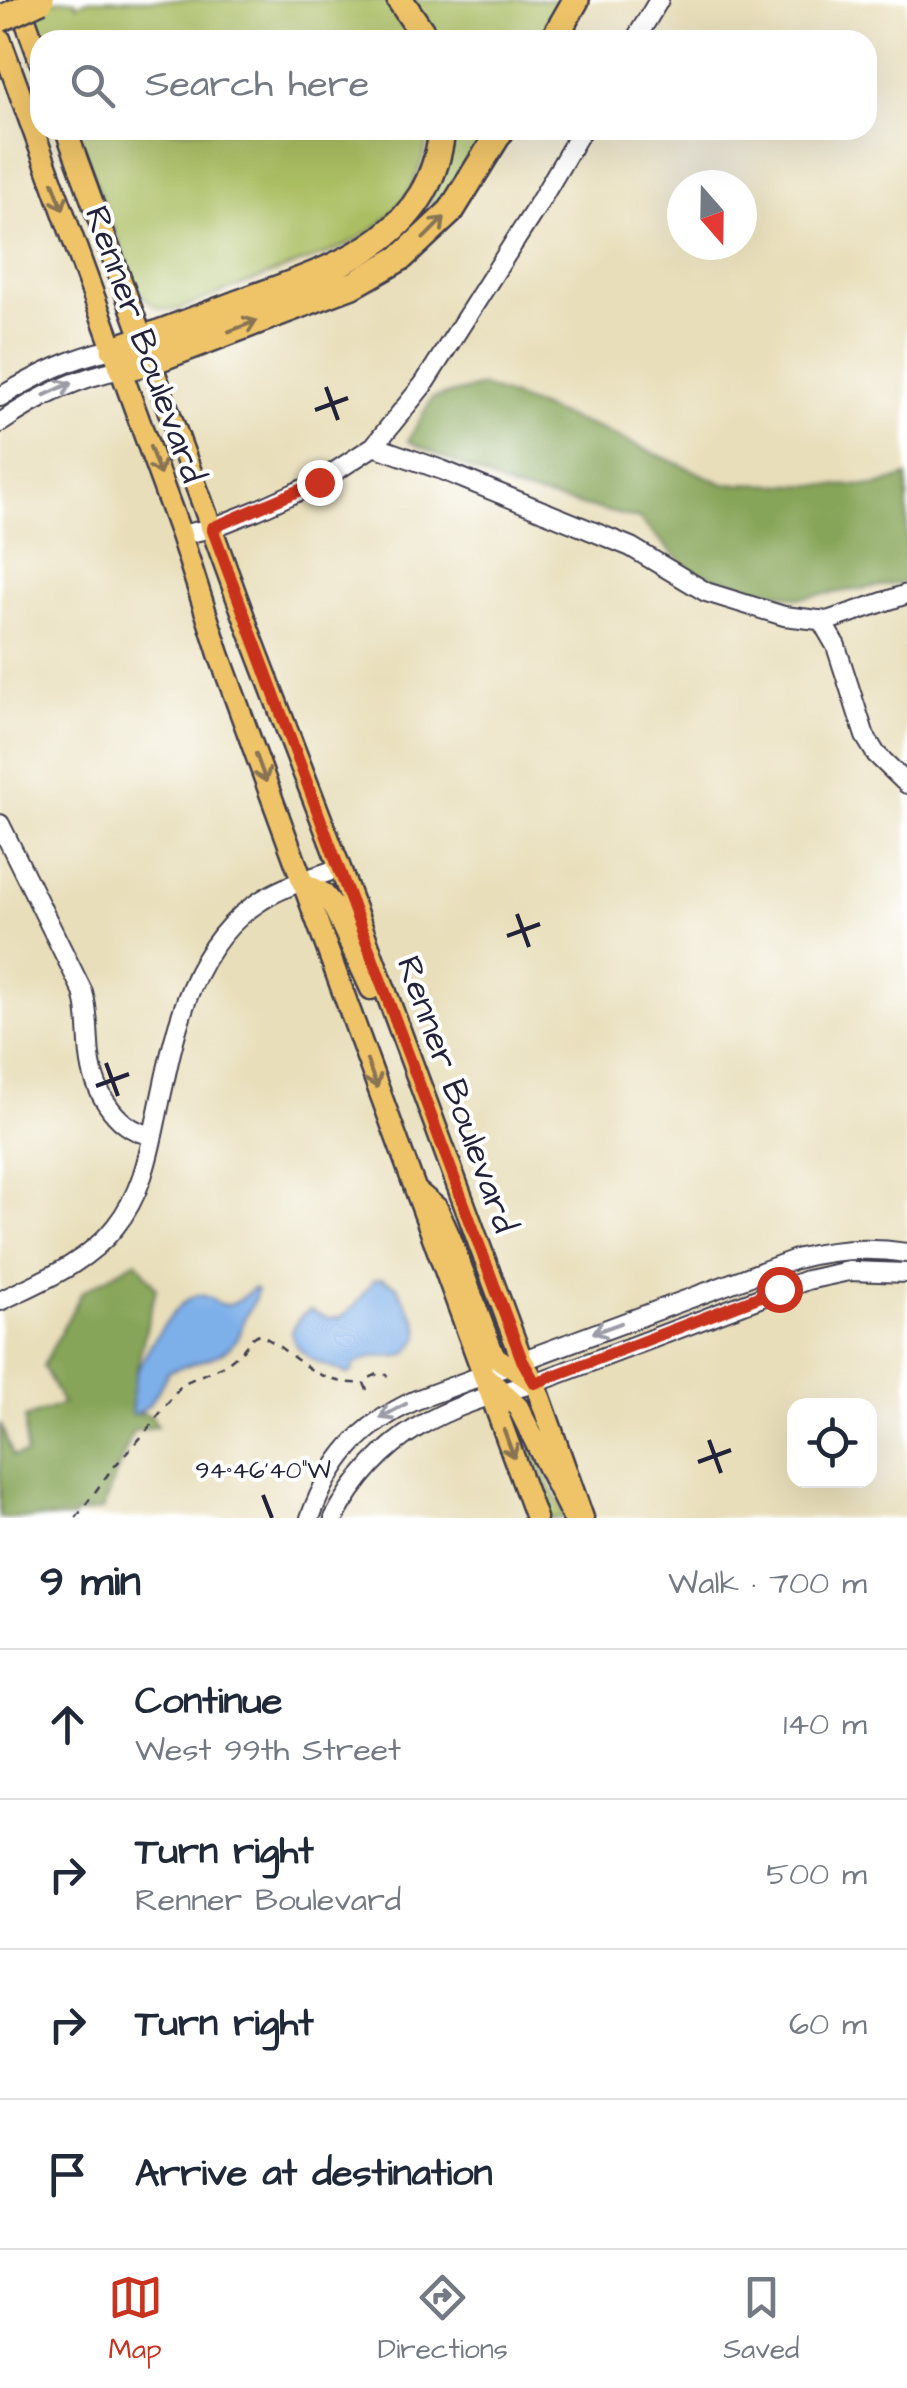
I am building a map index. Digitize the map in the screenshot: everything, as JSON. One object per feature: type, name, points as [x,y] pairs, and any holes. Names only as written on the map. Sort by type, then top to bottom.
[{"type":"highway","points":[[0,19],[41,0]]},
{"type":"highway","points":[[400,0],[420,30]]},
{"type":"highway","points":[[559,30],[576,0]]},
{"type":"highway","points":[[147,350],[331,269],[382,239],[411,210],[438,155],[440,140]]},
{"type":"highway","points":[[118,359],[356,284],[402,257],[451,211],[495,140]]},
{"type":"main road","points":[[18,0],[30,33]]},
{"type":"main road","name":"Renner Boulevard","points":[[0,39],[30,120]]},
{"type":"main road","name":"Renner Boulevard","points":[[37,140],[302,882],[483,1374],[496,1394],[536,1518]]},
{"type":"main road","name":"Renner Boulevard","points":[[70,140],[425,1099],[514,1362],[535,1383],[583,1518]]},
{"type":"main road","points":[[302,882],[332,904],[425,1099]]},
{"type":"main road","points":[[415,1190],[437,1208],[494,1356],[514,1362]]},
{"type":"main road","points":[[496,1394],[518,1407],[573,1518]]},
{"type":"street","points":[[641,30],[659,0]]},
{"type":"street","points":[[181,536],[212,528],[319,482],[374,446],[424,385],[576,140]]},
{"type":"street","points":[[0,398],[36,376],[86,354],[118,359]]},
{"type":"street","points":[[0,423],[44,395],[94,375],[118,359]]},
{"type":"street","points":[[374,446],[631,547],[706,592],[784,616],[827,620],[907,594]]},
{"type":"street","points":[[821,620],[836,646],[865,736],[876,754],[907,784]]},
{"type":"street","points":[[1,828],[83,992],[93,1074],[102,1096],[128,1128],[153,1135]]},
{"type":"street","points":[[0,1301],[68,1268],[92,1250],[114,1229],[132,1202],[144,1176],[175,1033],[188,992],[210,953],[234,922],[258,902],[340,868]]},
{"type":"street","points":[[310,1518],[328,1476],[350,1444],[396,1409],[796,1259],[854,1248],[907,1253]]},
{"type":"street","points":[[334,1518],[362,1474],[389,1447],[436,1416],[535,1383],[807,1280],[849,1271],[907,1273]]},
{"type":"path","points":[[76,1518],[182,1384],[226,1364],[253,1336],[259,1334],[280,1345],[313,1373],[343,1382],[364,1383]]},
{"type":"path","points":[[364,1383],[380,1373],[388,1376]]},
{"type":"path","points":[[364,1383],[367,1390]]},
{"type":"green space","points":[[28,0],[75,0],[77,5],[89,0],[386,0],[409,30],[38,30]]},
{"type":"green space","points":[[411,0],[572,0],[555,30],[430,30]]},
{"type":"green space","points":[[80,140],[428,140],[419,169],[402,200],[391,214],[361,237],[177,310],[154,306],[137,289]]},
{"type":"green space","points":[[448,140],[490,140],[446,209],[430,202]]},
{"type":"green space","points":[[482,386],[599,429],[724,484],[877,486],[907,476],[907,579],[798,598],[691,572],[639,519],[512,489],[408,441],[432,398]]},
{"type":"green space","points":[[137,1261],[156,1288],[137,1367],[133,1414],[152,1416],[157,1426],[133,1431],[102,1510],[76,1514],[74,1518],[0,1518],[0,1423],[13,1456],[26,1454],[25,1418],[63,1404],[43,1366],[82,1292]]},
{"type":"green space","points":[[517,1416],[566,1518],[544,1518],[509,1419]]},
{"type":"water","points":[[374,1280],[397,1286],[418,1324],[419,1338],[408,1352],[372,1357],[353,1365],[348,1374],[313,1359],[299,1348],[291,1332],[302,1315],[310,1310],[325,1317],[341,1317],[354,1307]]},
{"type":"water","points":[[254,1288],[255,1298],[233,1343],[217,1355],[168,1372],[149,1404],[132,1414],[140,1366],[161,1329],[180,1306],[198,1295],[231,1304]]},
{"type":"route","points":[[319,482],[212,528],[522,1360],[535,1383],[779,1289]]}]
